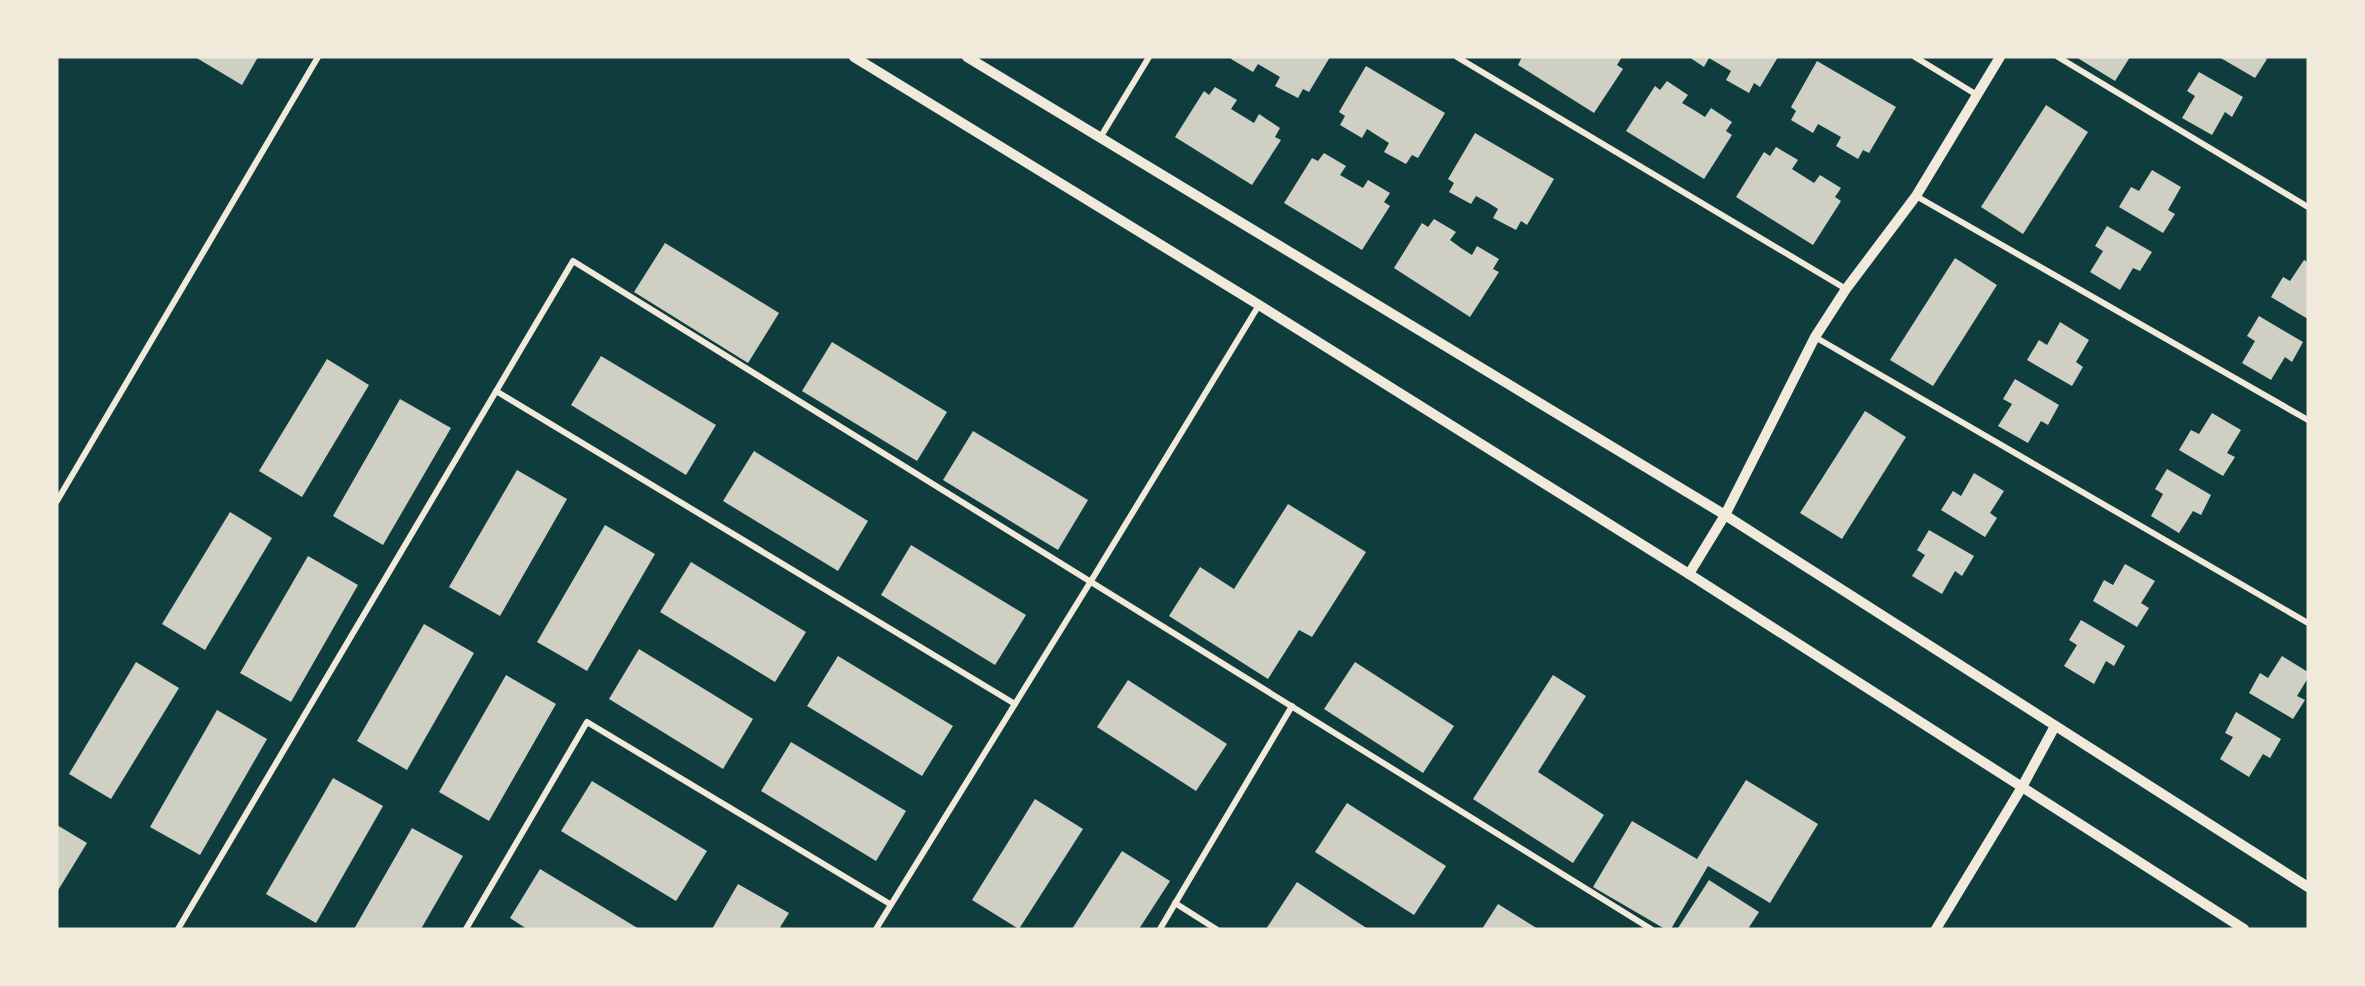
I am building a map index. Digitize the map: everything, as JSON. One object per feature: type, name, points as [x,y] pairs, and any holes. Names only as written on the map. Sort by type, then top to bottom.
[{"type":"street","points":[[57,501],[318,57]]},
{"type":"street","points":[[854,57],[1258,305],[1689,574],[2244,929]]},
{"type":"street","points":[[967,57],[1725,515],[2308,887]]},
{"type":"street","points":[[1100,138],[1149,57]]},
{"type":"street","points":[[1457,57],[1846,289]]},
{"type":"street","points":[[1915,57],[1977,95]]},
{"type":"street","points":[[1689,574],[1725,515],[1815,337],[1846,289],[1916,196],[2000,57]]},
{"type":"street","points":[[2058,57],[2308,207]]},
{"type":"street","points":[[1916,196],[2308,420]]},
{"type":"street","points":[[178,929],[573,261],[1652,929]]},
{"type":"street","points":[[876,929],[1258,305]]},
{"type":"street","points":[[1815,337],[2308,623]]},
{"type":"street","points":[[496,391],[1015,704]]},
{"type":"street","points":[[1160,929],[1292,706]]},
{"type":"street","points":[[466,929],[587,722],[890,904]]},
{"type":"street","points":[[1936,929],[2022,787],[2055,726]]},
{"type":"street","points":[[1175,903],[1216,929]]},
{"type":"building","points":[[195,57],[258,57],[242,85]]},
{"type":"building","points":[[1232,57],[1330,57],[1309,92],[1303,89],[1298,98],[1275,86],[1280,77],[1258,64],[1253,72],[1231,59]]},
{"type":"building","points":[[1522,57],[1622,57],[1617,65],[1623,69],[1594,113],[1518,65]]},
{"type":"building","points":[[1689,57],[1778,57],[1760,87],[1754,83],[1749,93],[1726,80],[1731,71],[1709,58],[1704,67]]},
{"type":"building","points":[[2076,57],[2130,57],[2115,81]]},
{"type":"building","points":[[2219,57],[2263,57],[2267,59],[2255,78]]},
{"type":"building","points":[[1817,61],[1896,107],[1869,153],[1863,150],[1858,159],[1836,146],[1841,137],[1818,124],[1813,133],[1791,120],[1796,111],[1791,107]]},
{"type":"building","points":[[1366,66],[1445,113],[1418,158],[1412,155],[1406,164],[1384,152],[1389,143],[1367,129],[1362,138],[1340,125],[1345,116],[1339,112]]},
{"type":"building","points":[[2199,72],[2243,97],[2232,117],[2225,112],[2212,135],[2182,118],[2195,96],[2187,91]]},
{"type":"building","points":[[1667,81],[1688,95],[1682,103],[1705,117],[1711,108],[1732,122],[1726,131],[1732,135],[1704,179],[1626,131],[1655,86],[1660,90]]},
{"type":"building","points":[[1215,87],[1237,100],[1231,109],[1254,123],[1259,114],[1280,128],[1275,137],[1281,140],[1252,185],[1175,137],[1204,91],[1209,95]]},
{"type":"building","points":[[2046,105],[2088,132],[2023,234],[1981,207]]},
{"type":"building","points":[[1475,133],[1554,179],[1527,225],[1521,221],[1516,230],[1493,218],[1498,209],[1487,202],[1476,196],[1471,204],[1449,192],[1454,183],[1448,179]]},
{"type":"building","points":[[1776,147],[1798,160],[1792,169],[1814,183],[1820,175],[1841,188],[1835,197],[1841,201],[1813,245],[1736,197],[1764,152],[1770,156]]},
{"type":"building","points":[[1324,153],[1346,166],[1340,175],[1363,188],[1368,180],[1390,193],[1384,202],[1390,206],[1362,250],[1284,203],[1312,158],[1318,161]]},
{"type":"building","points":[[2152,170],[2181,187],[2168,210],[2175,214],[2163,233],[2119,207],[2131,187],[2139,191]]},
{"type":"building","points":[[1434,219],[1456,232],[1450,240],[1472,255],[1477,246],[1499,259],[1493,269],[1499,272],[1470,317],[1394,268],[1422,223],[1428,227]]},
{"type":"building","points":[[2107,226],[2152,252],[2140,271],[2133,268],[2120,290],[2090,272],[2103,251],[2095,246]]},
{"type":"building","points":[[665,243],[779,313],[748,363],[634,292]]},
{"type":"building","points":[[1955,258],[1997,285],[1933,386],[1890,360]]},
{"type":"building","points":[[2304,260],[2308,262],[2308,319],[2271,297],[2283,277],[2290,281]]},
{"type":"building","points":[[2259,316],[2303,342],[2292,362],[2285,357],[2271,380],[2242,363],[2255,341],[2247,336]]},
{"type":"building","points":[[2060,322],[2089,340],[2076,362],[2083,367],[2072,386],[2027,360],[2039,340],[2047,345]]},
{"type":"building","points":[[832,342],[947,412],[917,461],[802,391]]},
{"type":"building","points":[[601,356],[716,425],[686,475],[571,405]]},
{"type":"building","points":[[327,359],[369,385],[302,497],[259,471]]},
{"type":"building","points":[[2015,379],[2059,405],[2048,425],[2041,421],[2028,443],[1998,426],[2012,404],[2003,399]]},
{"type":"building","points":[[400,399],[451,428],[383,545],[333,516]]},
{"type":"building","points":[[1865,411],[1906,437],[1842,539],[1800,513]]},
{"type":"building","points":[[2212,413],[2241,430],[2227,453],[2235,457],[2223,476],[2179,450],[2191,430],[2199,434]]},
{"type":"building","points":[[973,431],[1088,500],[1058,550],[943,480]]},
{"type":"building","points":[[754,451],[868,521],[838,571],[723,501]]},
{"type":"building","points":[[2167,469],[2211,495],[2201,515],[2193,511],[2179,533],[2151,516],[2163,494],[2155,489]]},
{"type":"building","points":[[517,470],[567,499],[500,616],[449,587]]},
{"type":"building","points":[[1974,473],[2004,491],[1990,513],[1997,518],[1985,537],[1941,510],[1953,491],[1961,496]]},
{"type":"building","points":[[1288,504],[1366,552],[1312,637],[1299,630],[1268,679],[1169,616],[1200,567],[1234,589]]},
{"type":"building","points":[[230,512],[272,538],[205,650],[162,624]]},
{"type":"building","points":[[605,525],[655,554],[587,671],[537,642]]},
{"type":"building","points":[[1929,530],[1974,556],[1962,576],[1955,571],[1942,594],[1912,576],[1925,555],[1917,550]]},
{"type":"building","points":[[911,545],[1026,615],[995,665],[881,595]]},
{"type":"building","points":[[308,556],[358,585],[291,702],[240,673]]},
{"type":"building","points":[[691,562],[806,632],[775,682],[660,612]]},
{"type":"building","points":[[2125,564],[2155,581],[2141,603],[2149,608],[2137,627],[2093,601],[2104,580],[2113,585]]},
{"type":"building","points":[[2081,620],[2125,646],[2114,666],[2106,661],[2094,684],[2064,666],[2077,645],[2069,640]]},
{"type":"building","points":[[424,624],[474,653],[407,770],[357,741]]},
{"type":"building","points":[[639,649],[753,719],[723,769],[609,699]]},
{"type":"building","points":[[838,656],[953,726],[922,776],[807,706]]},
{"type":"building","points":[[2282,656],[2308,672],[2308,678],[2297,696],[2305,700],[2293,719],[2249,693],[2260,673],[2268,678]]},
{"type":"building","points":[[136,662],[179,688],[111,799],[69,774]]},
{"type":"building","points":[[1355,662],[1454,726],[1423,773],[1324,709]]},
{"type":"building","points":[[506,675],[556,704],[489,821],[439,792]]},
{"type":"building","points":[[1553,675],[1586,696],[1538,772],[1604,815],[1573,863],[1473,799]]},
{"type":"building","points":[[1128,680],[1227,744],[1196,791],[1097,727]]},
{"type":"building","points":[[217,710],[267,739],[200,855],[150,827]]},
{"type":"building","points":[[2236,712],[2281,739],[2270,758],[2263,754],[2249,777],[2220,759],[2233,737],[2225,733]]},
{"type":"building","points":[[791,742],[906,811],[876,861],[761,791]]},
{"type":"building","points":[[333,778],[383,806],[316,923],[266,894]]},
{"type":"building","points":[[1746,780],[1818,824],[1770,903],[1708,866],[1671,929],[1665,929],[1593,887],[1632,821],[1697,859]]},
{"type":"building","points":[[592,781],[707,851],[676,901],[561,831]]},
{"type":"building","points":[[1035,799],[1083,829],[1019,929],[972,900]]},
{"type":"building","points":[[1347,803],[1446,866],[1414,915],[1315,852]]},
{"type":"building","points":[[57,825],[87,843],[57,892]]},
{"type":"building","points":[[412,828],[463,856],[421,929],[354,929]]},
{"type":"building","points":[[1122,851],[1170,881],[1139,929],[1072,929]]},
{"type":"building","points":[[540,869],[639,929],[527,929],[510,918]]},
{"type":"building","points":[[1709,880],[1759,912],[1748,929],[1678,928]]},
{"type":"building","points":[[1297,882],[1345,914],[1368,929],[1266,929]]},
{"type":"building","points":[[738,884],[789,913],[779,929],[712,929]]},
{"type":"building","points":[[1498,904],[1538,929],[1482,929]]}]
